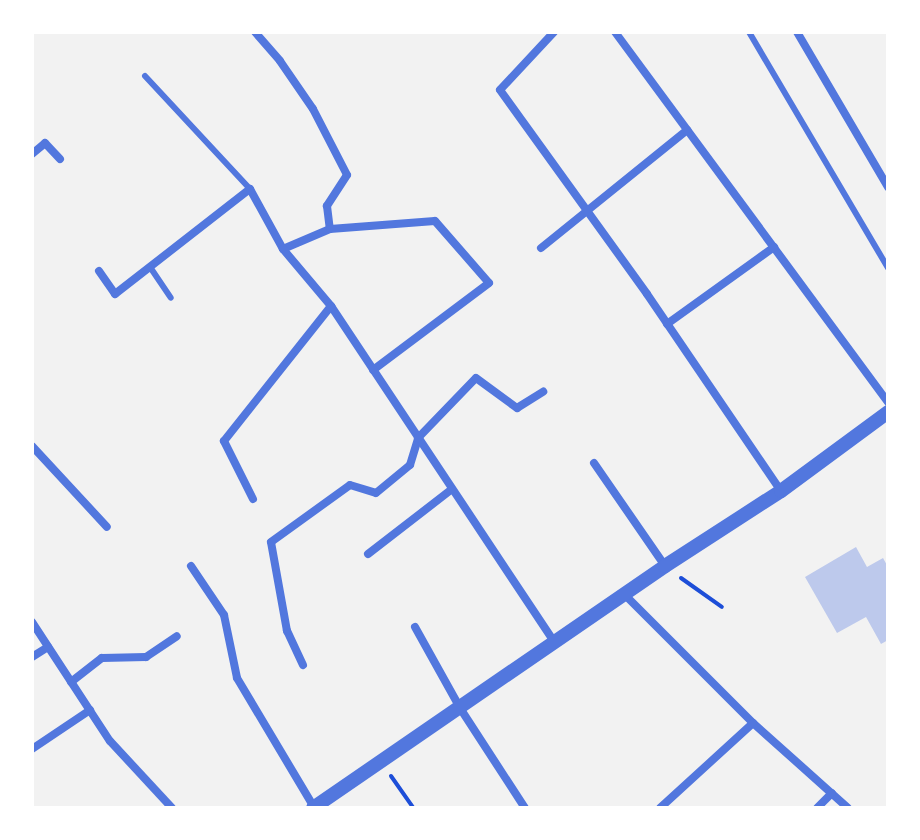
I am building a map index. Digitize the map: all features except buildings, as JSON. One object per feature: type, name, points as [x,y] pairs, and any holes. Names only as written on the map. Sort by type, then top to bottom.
[{"type":"street","points":[[255,32],[280,61],[313,109],[347,175],[327,206],[330,229]]},
{"type":"street","points":[[554,32],[500,90],[667,324],[781,491]]},
{"type":"street","points":[[615,32],[888,402]]},
{"type":"street","points":[[797,32],[888,187]]},
{"type":"street","points":[[541,248],[585,209],[687,130]]},
{"type":"street","points":[[32,154],[45,143],[60,159]]},
{"type":"street","points":[[99,271],[115,294],[250,189],[283,249],[331,306],[556,643]]},
{"type":"street","points":[[283,249],[330,229],[435,221],[489,283],[373,370]]},
{"type":"street","points":[[667,324],[774,247]]},
{"type":"street","points":[[253,499],[224,441],[331,306]]},
{"type":"street","points":[[303,665],[287,631],[271,542],[350,485],[376,493],[410,465],[418,438],[476,378],[517,408],[543,392]]},
{"type":"street","points":[[191,566],[224,615],[237,678],[313,808],[665,566],[781,491],[888,412]]},
{"type":"street","points":[[32,446],[107,527]]},
{"type":"street","points":[[594,463],[665,566]]},
{"type":"street","points":[[368,554],[452,489]]},
{"type":"street","points":[[625,595],[753,723],[848,808]]},
{"type":"street","points":[[32,622],[110,741],[172,808]]},
{"type":"street","points":[[415,627],[460,708],[525,808]]},
{"type":"street","points":[[71,682],[102,658],[146,657],[177,636]]},
{"type":"street","points":[[32,657],[48,647]]},
{"type":"street","points":[[32,749],[90,710]]},
{"type":"street","points":[[660,808],[753,723]]},
{"type":"street","points":[[817,808],[832,793]]},
{"type":"lane","points":[[749,32],[888,268]]},
{"type":"lane","points":[[145,76],[250,189]]},
{"type":"lane","points":[[150,267],[171,298]]},
{"type":"path","points":[[665,566],[722,607]]},
{"type":"path","points":[[380,761],[413,808]]}]
